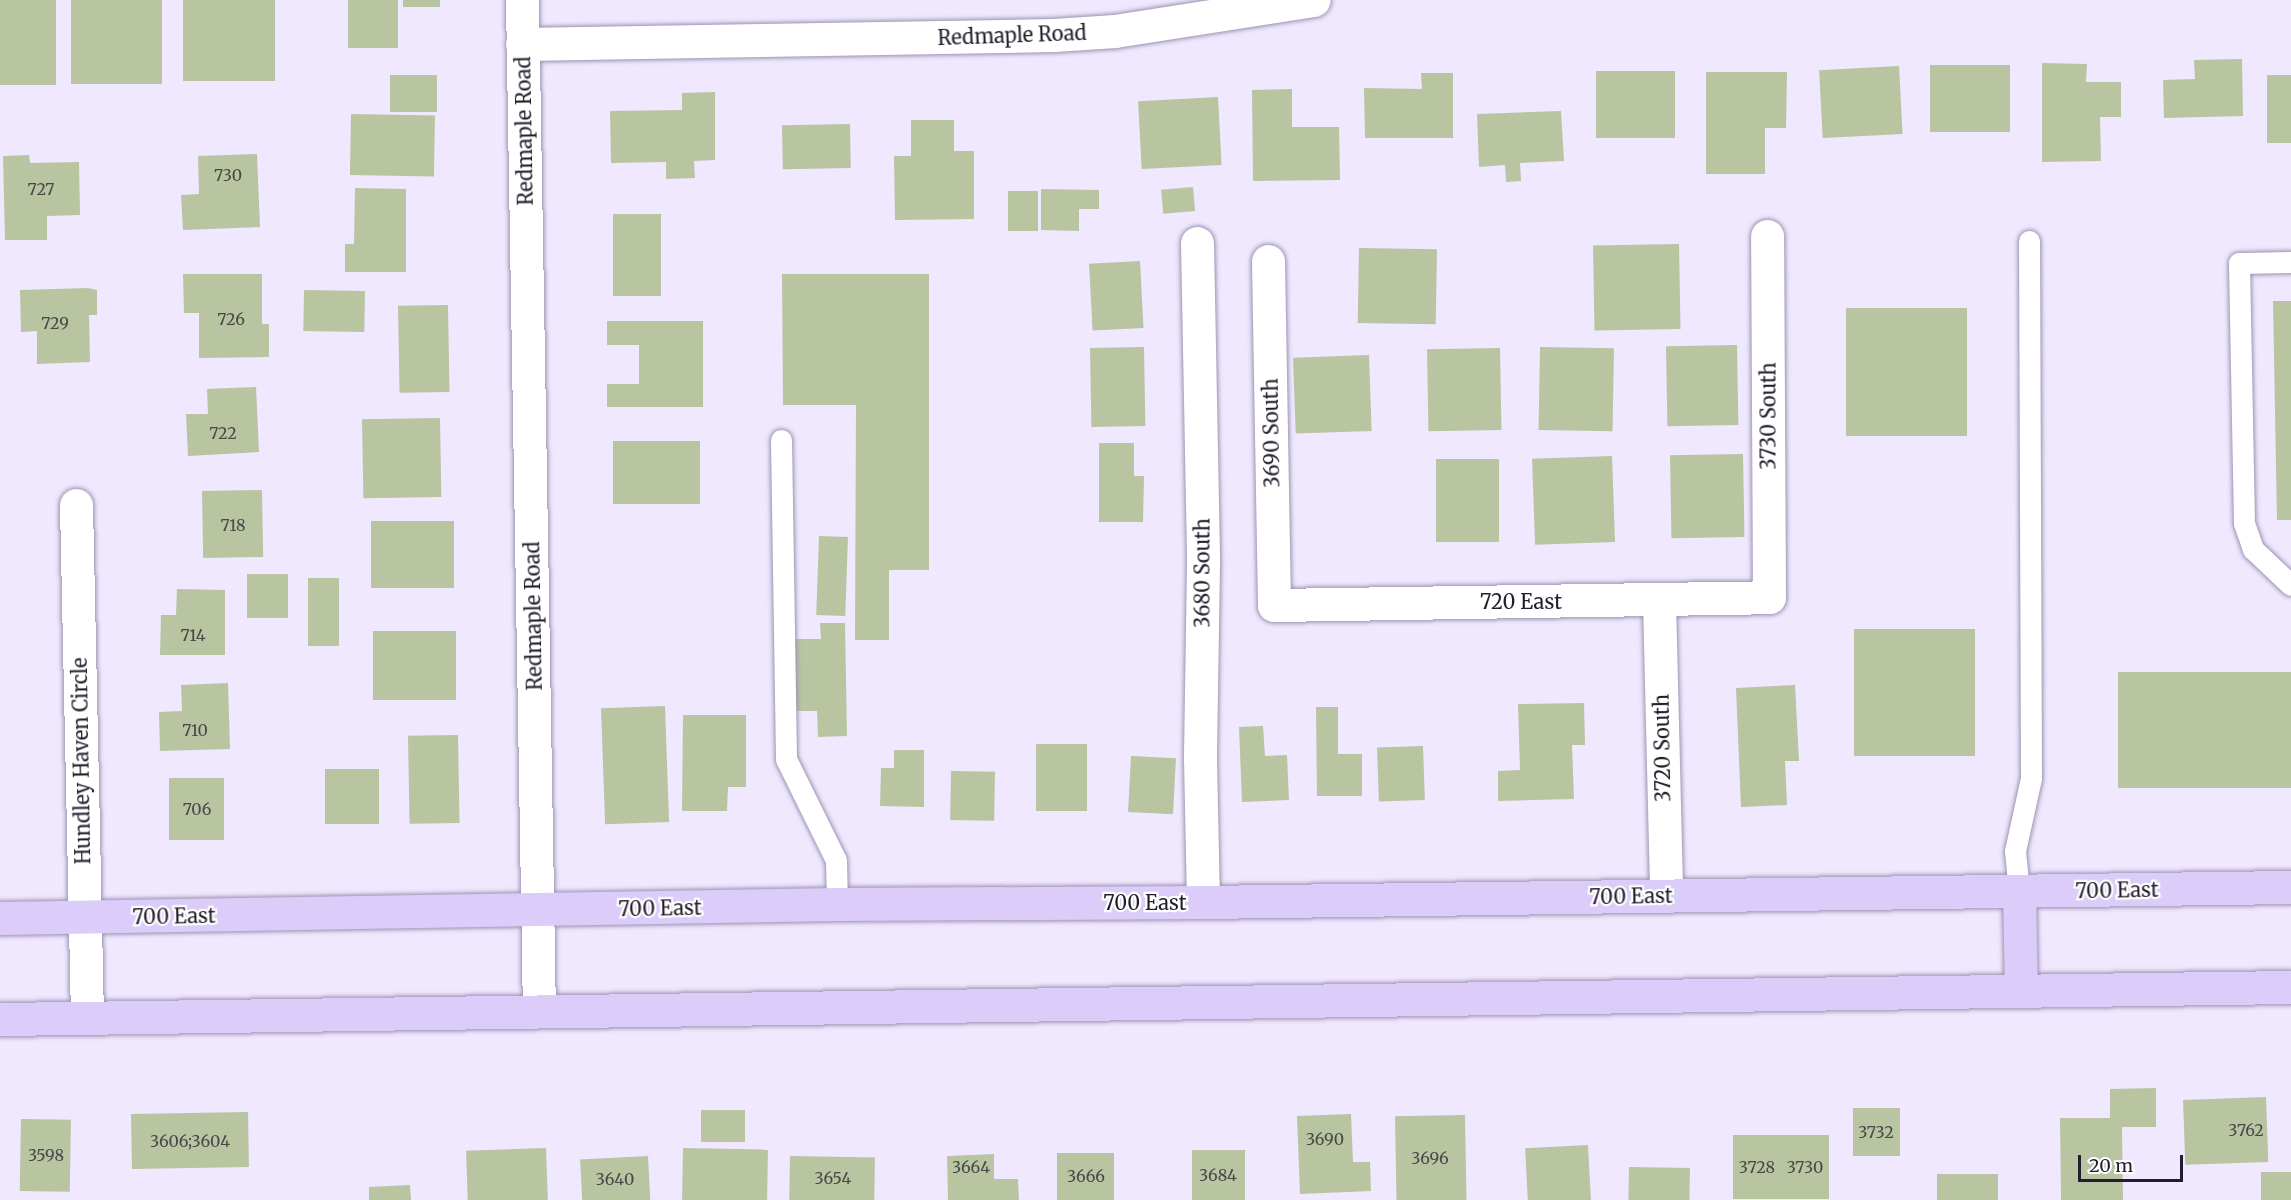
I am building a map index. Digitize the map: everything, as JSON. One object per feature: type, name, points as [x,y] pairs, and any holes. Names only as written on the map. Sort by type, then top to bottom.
[{"type":"main road","name":"700 East","points":[[0,918],[538,911],[837,904],[1203,902],[2291,887]]},
{"type":"main road","points":[[2019,891],[2021,991]]},
{"type":"main road","points":[[0,1019],[2291,987]]},
{"type":"street","points":[[522,0],[522,44]]},
{"type":"street","name":"Redmaple Road","points":[[539,1011],[522,44],[1054,35],[1115,31],[1314,0]]},
{"type":"street","name":"3730 South","points":[[1767,236],[1769,597]]},
{"type":"street","name":"3680 South","points":[[1197,243],[1203,564],[1200,759],[1203,902]]},
{"type":"street","name":"3690 South","points":[[1268,261],[1274,605]]},
{"type":"street","name":"Hundley Haven Circle","points":[[76,505],[87,1018]]},
{"type":"street","name":"720 East","points":[[1274,605],[1659,601],[1769,597]]},
{"type":"street","name":"3720 South","points":[[1659,601],[1666,896]]},
{"type":"lane","points":[[2019,891],[2015,851],[2031,778],[2029,241]]},
{"type":"lane","points":[[2291,262],[2239,263],[2244,523],[2253,549],[2291,585]]},
{"type":"lane","points":[[781,440],[786,759],[836,860],[837,904]]},
{"type":"building","points":[[0,0],[56,0],[56,85],[0,85]]},
{"type":"building","points":[[71,0],[162,0],[162,84],[71,84]]},
{"type":"building","points":[[183,0],[275,0],[275,81],[183,81]]},
{"type":"building","points":[[348,0],[398,0],[398,48],[348,48]]},
{"type":"building","points":[[403,0],[440,0],[440,7],[403,7]]},
{"type":"building","points":[[2242,59],[2243,116],[2164,118],[2163,80],[2195,79],[2194,60]]},
{"type":"building","points":[[2042,63],[2087,64],[2086,82],[2121,82],[2121,117],[2100,117],[2101,161],[2042,162]]},
{"type":"building","points":[[1930,65],[2010,65],[2010,132],[1930,132]]},
{"type":"building","points":[[1899,66],[1903,134],[1823,138],[1819,70]]},
{"type":"building","points":[[1596,71],[1675,71],[1675,138],[1596,138]]},
{"type":"building","points":[[1706,72],[1787,72],[1786,128],[1765,128],[1765,174],[1706,174]]},
{"type":"building","points":[[1421,73],[1453,73],[1453,138],[1365,138],[1364,88],[1422,89]]},
{"type":"building","points":[[390,75],[437,75],[437,112],[390,112]]},
{"type":"building","points":[[2267,75],[2291,75],[2291,143],[2267,143]]},
{"type":"building","points":[[1292,89],[1292,127],[1339,127],[1340,180],[1253,181],[1252,90]]},
{"type":"building","points":[[715,92],[715,160],[694,161],[695,178],[666,179],[666,162],[611,163],[610,111],[682,110],[682,93]]},
{"type":"building","points":[[1218,97],[1222,165],[1142,169],[1138,101]]},
{"type":"building","points":[[1561,111],[1564,161],[1520,163],[1521,181],[1506,182],[1505,165],[1479,167],[1477,114]]},
{"type":"building","points":[[351,114],[435,115],[434,176],[350,175]]},
{"type":"building","points":[[911,120],[954,120],[954,151],[974,151],[974,219],[895,220],[894,156],[911,156]]},
{"type":"building","points":[[850,124],[851,168],[783,169],[782,125]]},
{"type":"building","points":[[257,154],[260,227],[183,230],[181,195],[199,194],[198,156]]},
{"type":"building","points":[[29,155],[30,163],[79,162],[80,215],[47,216],[47,240],[5,240],[3,156]]},
{"type":"building","points":[[1193,187],[1195,211],[1163,214],[1161,190]]},
{"type":"building","points":[[355,188],[406,189],[406,272],[345,272],[345,244],[354,244]]},
{"type":"building","points":[[1041,189],[1099,190],[1099,209],[1079,209],[1079,231],[1041,230]]},
{"type":"building","points":[[1008,191],[1038,191],[1038,231],[1008,231]]},
{"type":"building","points":[[613,214],[661,214],[661,296],[613,296]]},
{"type":"building","points":[[1679,244],[1680,329],[1594,330],[1593,246]]},
{"type":"building","points":[[1359,248],[1437,249],[1436,324],[1358,323]]},
{"type":"building","points":[[1140,261],[1144,328],[1093,331],[1089,264]]},
{"type":"building","points":[[183,274],[262,274],[262,324],[269,324],[269,357],[199,358],[199,313],[184,313]]},
{"type":"building","points":[[782,274],[929,274],[929,570],[889,570],[889,640],[855,640],[856,405],[783,405]]},
{"type":"building","points":[[88,288],[97,290],[97,315],[89,315],[90,362],[37,364],[37,331],[21,332],[20,290]]},
{"type":"building","points":[[304,290],[365,291],[364,332],[303,331]]},
{"type":"building","points":[[2273,301],[2291,301],[2291,520],[2277,520]]},
{"type":"building","points":[[448,305],[450,392],[400,393],[398,306]]},
{"type":"building","points":[[1846,308],[1967,308],[1967,436],[1846,436]]},
{"type":"building","points":[[607,321],[703,321],[703,407],[607,407],[607,384],[639,384],[639,345],[607,345]]},
{"type":"building","points":[[1737,345],[1738,425],[1667,426],[1666,346]]},
{"type":"building","points":[[1144,347],[1145,426],[1091,427],[1090,348]]},
{"type":"building","points":[[1540,347],[1614,348],[1613,431],[1539,430]]},
{"type":"building","points":[[1500,348],[1501,430],[1428,431],[1427,349]]},
{"type":"building","points":[[1369,355],[1372,431],[1296,434],[1293,358]]},
{"type":"building","points":[[256,387],[259,452],[188,456],[186,414],[208,414],[207,389]]},
{"type":"building","points":[[440,418],[441,497],[363,498],[362,419]]},
{"type":"building","points":[[613,441],[700,441],[700,504],[613,504]]},
{"type":"building","points":[[1099,443],[1134,443],[1134,476],[1144,476],[1143,522],[1099,522]]},
{"type":"building","points":[[1743,454],[1744,537],[1671,538],[1670,455]]},
{"type":"building","points":[[1612,456],[1615,542],[1535,545],[1532,459]]},
{"type":"building","points":[[1436,459],[1499,459],[1499,542],[1436,542]]},
{"type":"building","points":[[262,490],[263,557],[203,558],[202,491]]},
{"type":"building","points":[[371,521],[454,521],[454,588],[371,588]]},
{"type":"building","points":[[819,536],[848,537],[845,616],[816,615]]},
{"type":"building","points":[[247,574],[288,574],[288,618],[247,618]]},
{"type":"building","points":[[308,578],[339,578],[339,646],[308,646]]},
{"type":"building","points":[[177,589],[225,590],[225,655],[160,655],[161,615],[176,615]]},
{"type":"building","points":[[820,623],[845,623],[847,736],[818,737],[817,711],[795,711],[794,639],[821,639]]},
{"type":"building","points":[[1854,629],[1975,629],[1975,756],[1854,756]]},
{"type":"building","points":[[373,631],[456,631],[456,700],[373,700]]},
{"type":"building","points":[[2118,672],[2291,672],[2291,788],[2118,788]]},
{"type":"building","points":[[228,683],[230,749],[160,751],[159,712],[182,711],[181,685]]},
{"type":"building","points":[[1795,685],[1799,761],[1785,761],[1787,805],[1741,807],[1736,688]]},
{"type":"building","points":[[1584,703],[1585,745],[1572,745],[1574,799],[1498,801],[1498,771],[1520,770],[1518,704]]},
{"type":"building","points":[[665,706],[669,822],[605,824],[601,708]]},
{"type":"building","points":[[1316,707],[1338,707],[1338,754],[1362,754],[1362,796],[1317,796]]},
{"type":"building","points":[[683,715],[746,715],[746,787],[728,787],[727,811],[682,811]]},
{"type":"building","points":[[1263,726],[1265,756],[1287,755],[1289,800],[1242,802],[1239,727]]},
{"type":"building","points":[[458,735],[460,823],[410,824],[408,736]]},
{"type":"building","points":[[1036,744],[1087,744],[1087,811],[1036,811]]},
{"type":"building","points":[[1423,746],[1425,800],[1379,802],[1377,748]]},
{"type":"building","points":[[894,750],[924,750],[924,807],[880,806],[881,768],[894,768]]},
{"type":"building","points":[[1131,756],[1176,758],[1173,814],[1128,812]]},
{"type":"building","points":[[325,769],[379,769],[379,824],[325,824]]},
{"type":"building","points":[[951,771],[995,772],[994,821],[950,820]]},
{"type":"building","points":[[169,778],[224,778],[224,840],[169,840]]},
{"type":"building","points":[[2156,1088],[2156,1127],[2122,1127],[2123,1200],[2061,1200],[2060,1118],[2110,1118],[2110,1089]]},
{"type":"building","points":[[2266,1097],[2268,1162],[2185,1165],[2183,1100]]},
{"type":"building","points":[[1853,1108],[1900,1108],[1900,1156],[1853,1156]]},
{"type":"building","points":[[701,1110],[745,1110],[745,1142],[701,1142]]},
{"type":"building","points":[[248,1112],[249,1167],[132,1169],[131,1114]]},
{"type":"building","points":[[1351,1114],[1353,1162],[1370,1162],[1371,1191],[1300,1194],[1297,1116]]},
{"type":"building","points":[[1465,1115],[1466,1200],[1396,1200],[1395,1116]]},
{"type":"building","points":[[21,1119],[71,1120],[70,1192],[20,1191]]},
{"type":"building","points":[[1733,1135],[1829,1135],[1829,1199],[1733,1199]]},
{"type":"building","points":[[1588,1145],[1591,1200],[1528,1200],[1525,1148]]},
{"type":"building","points":[[546,1148],[548,1200],[468,1200],[466,1151]]},
{"type":"building","points":[[683,1148],[768,1149],[767,1200],[682,1200]]},
{"type":"building","points":[[1192,1150],[1245,1150],[1245,1200],[1192,1200]]},
{"type":"building","points":[[1057,1153],[1114,1153],[1114,1200],[1057,1200]]},
{"type":"building","points":[[994,1154],[994,1179],[1018,1179],[1019,1200],[948,1200],[947,1156]]},
{"type":"building","points":[[648,1156],[650,1200],[582,1200],[580,1160]]},
{"type":"building","points":[[790,1156],[875,1157],[874,1200],[789,1200]]},
{"type":"building","points":[[1629,1167],[1690,1168],[1689,1200],[1628,1200]]},
{"type":"building","points":[[2261,1172],[2291,1172],[2291,1200],[2261,1200]]},
{"type":"building","points":[[1937,1174],[1998,1174],[1998,1200],[1937,1200]]},
{"type":"building","points":[[410,1185],[411,1200],[369,1200],[369,1187]]}]
